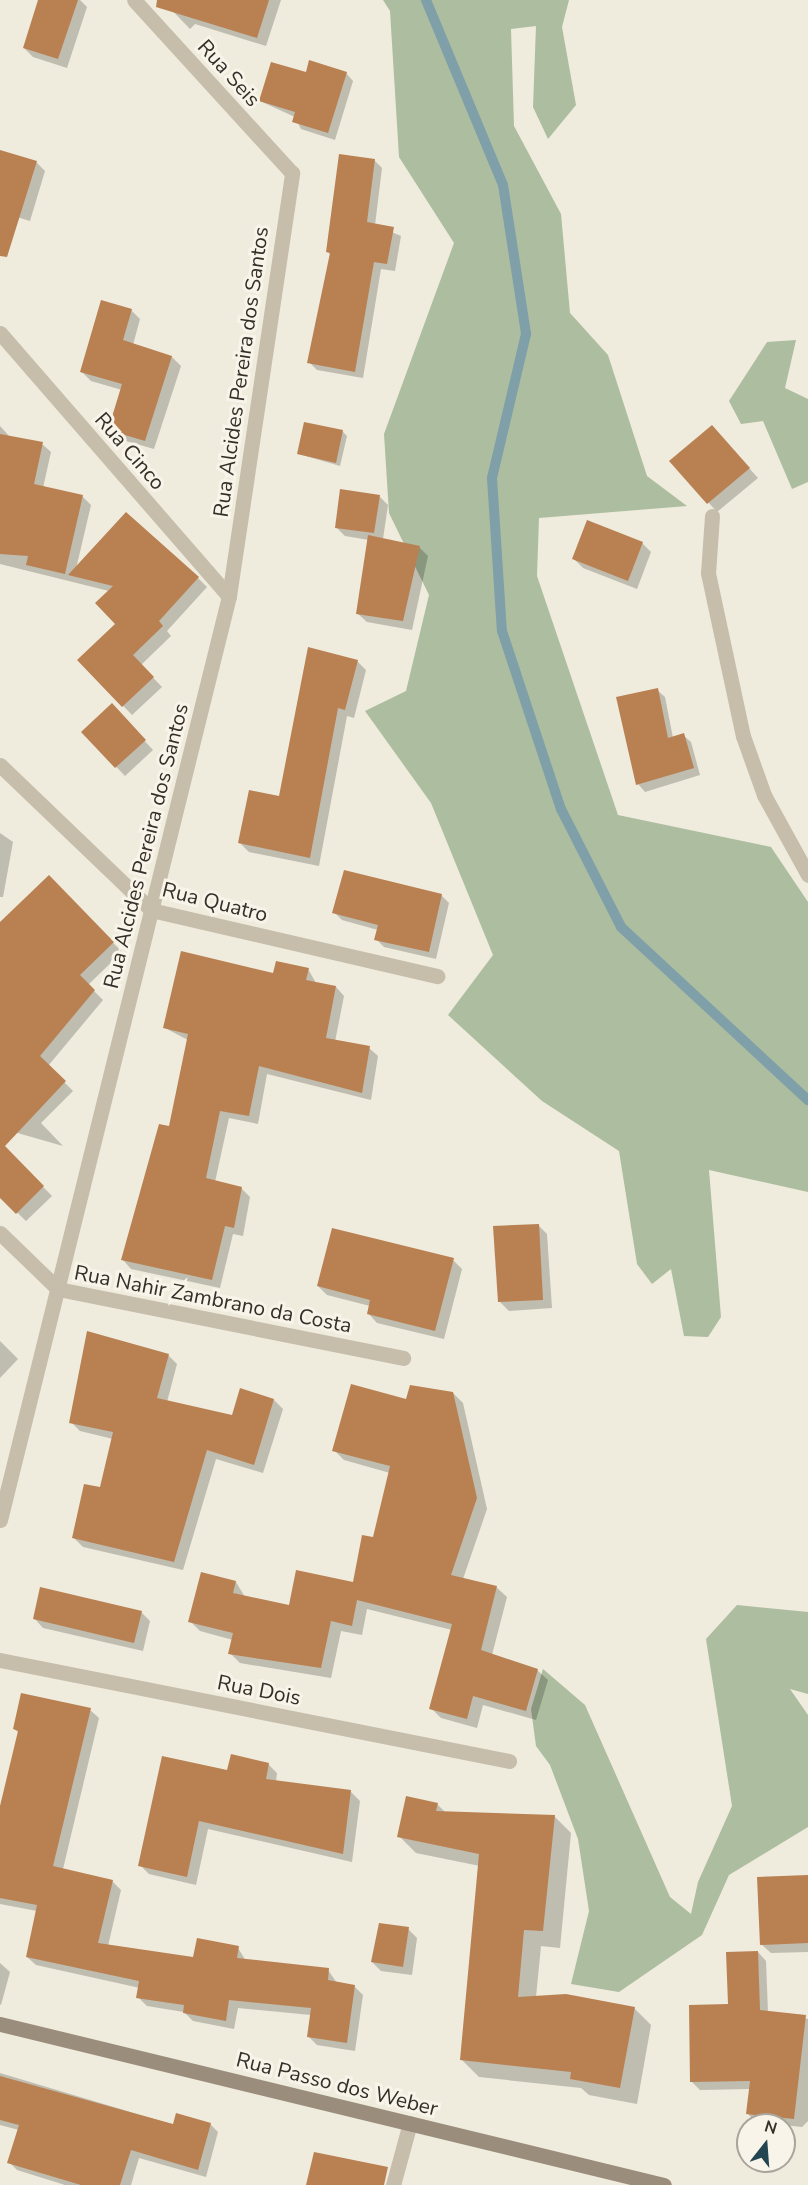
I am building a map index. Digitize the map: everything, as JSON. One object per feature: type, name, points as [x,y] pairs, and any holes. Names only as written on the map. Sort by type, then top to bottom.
[{"type":"street","name":"Rua Seis","points":[[134,0],[292,173]]},
{"type":"street","name":"Rua Alcides Pereira dos Santos","points":[[0,1520],[229,596],[292,173]]},
{"type":"street","name":"Rua Cinco","points":[[0,333],[229,596]]},
{"type":"street","points":[[712,516],[708,573],[743,736],[764,795],[808,875]]},
{"type":"street","name":"Rua Quatro","points":[[0,765],[151,910],[437,976]]},
{"type":"street","name":"Rua Nahir Zambrano da Costa","points":[[0,1233],[58,1289],[403,1358]]},
{"type":"street","name":"Rua Dois","points":[[0,1660],[509,1761]]},
{"type":"street","name":"Rua Passo dos Weber","points":[[0,2024],[664,2185]]},
{"type":"street","points":[[393,2185],[410,2123]]},
{"type":"green space","points":[[383,0],[569,0],[562,27],[576,105],[548,139],[533,107],[536,26],[511,29],[514,126],[561,214],[570,313],[608,355],[647,476],[687,506],[539,518],[537,576],[618,815],[771,847],[808,902],[808,1192],[709,1170],[721,1317],[708,1337],[684,1336],[671,1269],[652,1284],[637,1264],[619,1151],[542,1101],[448,1015],[493,955],[431,803],[365,711],[406,691],[429,595],[389,513],[384,434],[454,243],[399,157],[390,11]]},
{"type":"green space","points":[[796,340],[785,388],[808,399],[808,482],[792,489],[763,421],[741,424],[729,401],[767,342]]},
{"type":"green space","points":[[737,1605],[808,1612],[808,1694],[790,1689],[808,1715],[808,1827],[729,1875],[702,1935],[619,1992],[571,1984],[589,1911],[578,1839],[550,1765],[536,1746],[531,1709],[543,1669],[585,1705],[670,1897],[691,1914],[698,1882],[732,1806],[706,1639]]},
{"type":"building","points":[[38,0],[78,0],[58,59],[23,48]]},
{"type":"building","points":[[157,0],[269,0],[257,38],[156,7]]},
{"type":"building","points":[[309,60],[347,72],[328,133],[292,122],[295,112],[259,101],[271,62],[306,72]]},
{"type":"building","points":[[0,150],[37,161],[7,257],[0,256]]},
{"type":"building","points":[[339,154],[375,159],[367,222],[394,227],[387,264],[374,262],[355,372],[307,363],[330,253],[326,252]]},
{"type":"building","points":[[101,300],[132,309],[123,340],[172,356],[145,441],[108,430],[122,384],[80,372]]},
{"type":"building","points":[[304,422],[343,430],[336,463],[297,454]]},
{"type":"building","points":[[712,425],[750,468],[707,504],[669,461]]},
{"type":"building","points":[[0,434],[43,442],[34,484],[83,495],[65,574],[26,565],[28,556],[0,554]]},
{"type":"building","points":[[340,489],[380,495],[374,533],[335,528]]},
{"type":"building","points":[[126,512],[199,577],[159,621],[163,626],[133,655],[154,677],[122,707],[77,660],[115,624],[95,603],[113,586],[68,575]]},
{"type":"building","points":[[587,520],[643,542],[628,581],[572,559]]},
{"type":"building","points":[[368,535],[420,546],[403,621],[356,614]]},
{"type":"building","points":[[308,647],[358,660],[345,710],[338,708],[310,858],[238,843],[249,790],[279,796]]},
{"type":"building","points":[[658,688],[668,738],[684,733],[694,768],[636,785],[616,697]]},
{"type":"building","points":[[112,703],[146,740],[115,768],[81,732]]},
{"type":"building","points":[[344,870],[442,894],[429,952],[374,940],[378,925],[332,913]]},
{"type":"building","points":[[49,875],[114,942],[80,975],[95,990],[40,1056],[66,1081],[5,1146],[44,1186],[16,1214],[0,1198],[0,922]]},
{"type":"building","points":[[181,951],[273,973],[276,961],[309,968],[306,980],[336,986],[326,1038],[370,1046],[362,1093],[259,1066],[249,1116],[220,1111],[206,1178],[242,1187],[234,1228],[225,1226],[212,1280],[121,1260],[159,1124],[169,1126],[188,1034],[163,1028]]},
{"type":"building","points":[[539,1224],[543,1300],[498,1302],[493,1226]]},
{"type":"building","points":[[332,1228],[454,1258],[435,1331],[367,1314],[370,1300],[317,1286]]},
{"type":"building","points":[[87,1331],[169,1354],[157,1398],[232,1415],[240,1388],[274,1399],[254,1465],[207,1450],[174,1562],[72,1538],[84,1484],[100,1487],[113,1432],[69,1423]]},
{"type":"building","points":[[351,1384],[406,1399],[410,1385],[453,1392],[477,1498],[451,1575],[497,1586],[481,1650],[538,1669],[526,1711],[473,1696],[467,1719],[429,1709],[452,1624],[357,1600],[352,1626],[331,1621],[321,1668],[228,1654],[233,1633],[188,1622],[201,1572],[236,1581],[233,1593],[289,1605],[296,1570],[353,1582],[362,1535],[373,1537],[390,1466],[332,1451]]},
{"type":"building","points":[[40,1587],[142,1611],[134,1643],[33,1619]]},
{"type":"building","points":[[21,1693],[91,1708],[53,1866],[113,1880],[98,1943],[193,1957],[197,1938],[239,1946],[237,1958],[329,1968],[328,1980],[355,1985],[347,2043],[307,2037],[311,2008],[229,2000],[226,2021],[183,2013],[184,2005],[136,1998],[139,1981],[26,1957],[37,1905],[0,1898],[0,1806],[18,1731],[13,1729]]},
{"type":"building","points":[[231,1754],[269,1763],[266,1779],[351,1790],[343,1854],[199,1821],[187,1877],[138,1866],[162,1756],[227,1770]]},
{"type":"building","points":[[406,1796],[438,1803],[436,1811],[555,1815],[543,1931],[524,1930],[518,1997],[566,1994],[635,2007],[620,2088],[570,2079],[571,2072],[460,2060],[479,1854],[397,1837]]},
{"type":"building","points":[[808,1875],[808,1943],[760,1945],[757,1877]]},
{"type":"building","points":[[379,1923],[409,1927],[403,1967],[371,1962]]},
{"type":"building","points":[[758,1951],[760,2010],[806,2015],[795,2113],[746,2113],[750,2081],[690,2082],[689,2005],[728,2004],[726,1952]]},
{"type":"building","points":[[0,2076],[173,2124],[176,2113],[211,2123],[198,2170],[131,2150],[120,2185],[81,2185],[7,2163],[19,2125],[0,2120]]},
{"type":"building","points":[[314,2152],[388,2167],[384,2185],[306,2185]]},
{"type":"waterway","points":[[426,0],[503,185],[526,334],[492,478],[502,631],[561,809],[621,927],[808,1100]]}]
